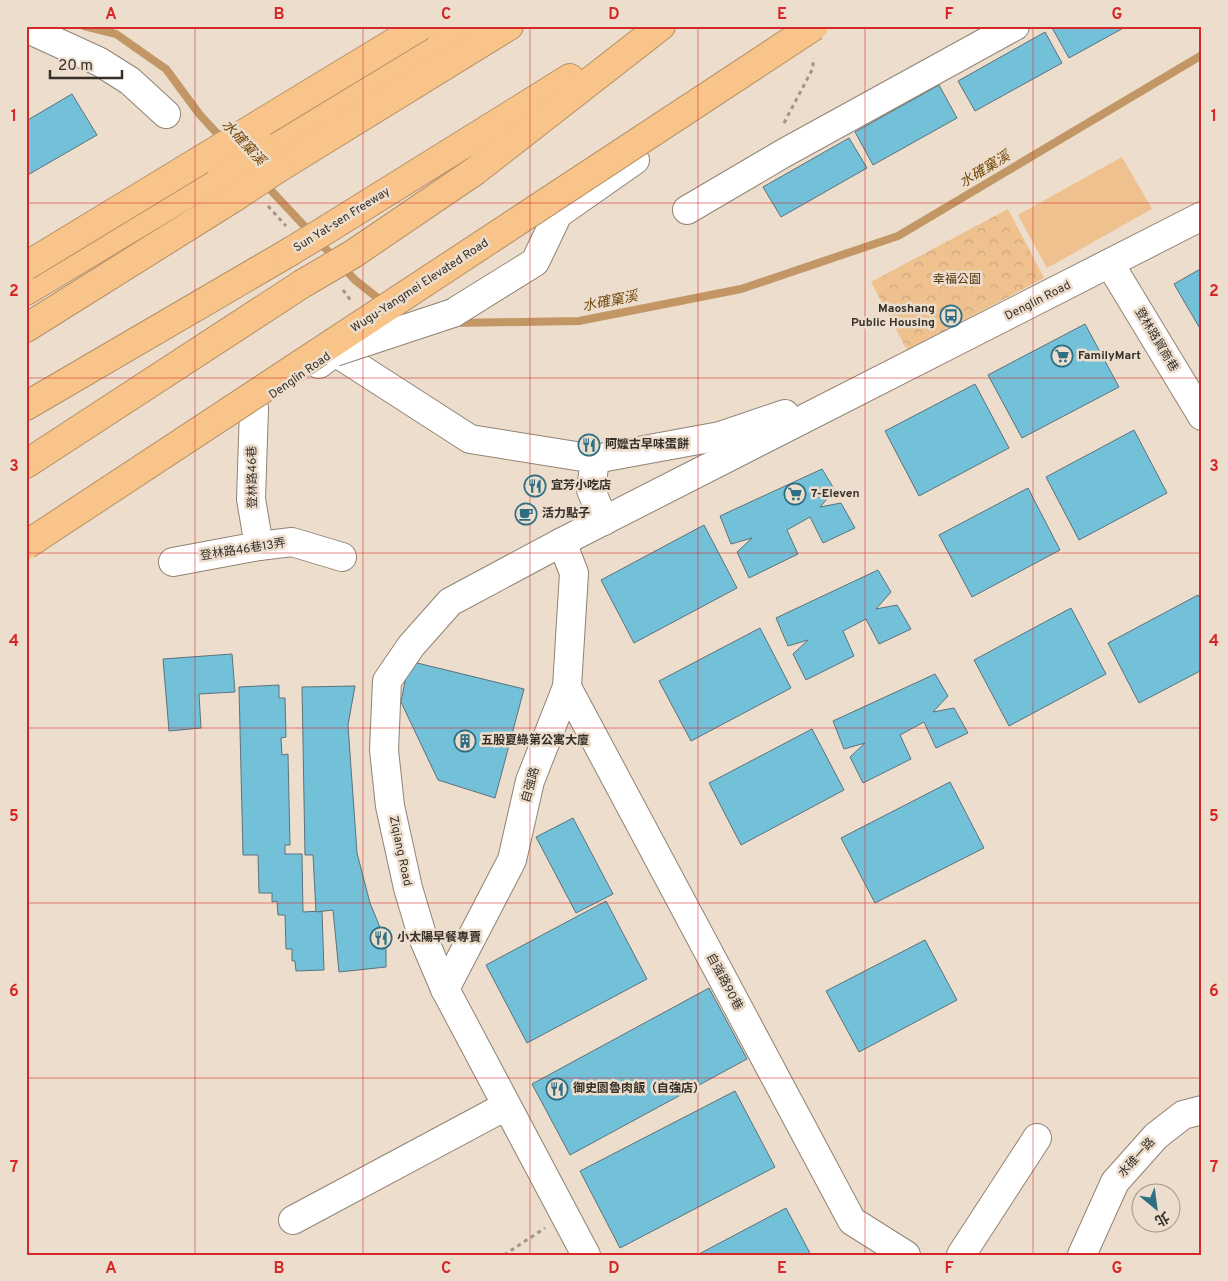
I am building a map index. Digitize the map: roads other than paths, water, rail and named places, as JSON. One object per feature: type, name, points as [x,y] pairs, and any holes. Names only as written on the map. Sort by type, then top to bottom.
[{"type":"highway","points":[[26,266],[421,26]]},
{"type":"highway","points":[[26,328],[235,197],[271,158],[465,26]]},
{"type":"highway","points":[[26,291],[222,173],[271,158],[509,26]]},
{"type":"highway","name":"Sun Yat-sen Freeway","points":[[26,406],[288,253],[653,26]]},
{"type":"highway","points":[[26,464],[302,284],[353,254],[475,171],[661,26]]},
{"type":"highway","name":"Wugu-Yangmei Elevated Road","points":[[26,545],[817,28]]},
{"type":"street","points":[[687,210],[784,153],[1015,26]]},
{"type":"street","points":[[26,28],[100,62],[130,81],[166,114]]},
{"type":"street","points":[[335,352],[453,312],[535,262],[558,214],[817,28]]},
{"type":"street","name":"Denglin Road","points":[[604,521],[1202,216]]},
{"type":"street","name":"登林路貿商巷","points":[[1110,264],[1202,416]]},
{"type":"street","name":"Denglin Road","points":[[26,559],[335,352],[470,439],[595,459],[720,436],[874,384]]},
{"type":"street","name":"登林路46巷","points":[[254,408],[251,499],[259,546]]},
{"type":"street","points":[[642,451],[658,472],[656,494]]},
{"type":"street","points":[[595,459],[591,490],[604,521]]},
{"type":"street","name":"Ziqiang Road","points":[[586,1255],[445,989],[422,935],[408,888],[390,806],[384,750],[387,681],[411,646],[450,602],[604,521]]},
{"type":"street","name":"登林路46巷13弄","points":[[173,562],[259,546],[292,542],[342,557]]},
{"type":"street","name":"自強路","points":[[445,989],[512,860],[530,781],[567,687],[574,573],[562,542]]},
{"type":"street","name":"自強路90巷","points":[[567,687],[852,1221],[906,1255]]},
{"type":"street","points":[[293,1220],[506,1106]]},
{"type":"street","name":"水碓一路","points":[[1082,1255],[1115,1182],[1156,1136],[1183,1115],[1202,1110]]},
{"type":"street","points":[[961,1255],[1037,1138]]},
{"type":"waterway","name":"水確窠溪","points":[[84,26],[116,34],[166,69],[200,115],[224,141]]},
{"type":"waterway","name":"水確窠溪","points":[[455,323],[579,321],[741,289],[898,236],[1202,55]]},
{"type":"waterway","name":"水確窠溪","points":[[265,184],[355,280],[384,303]]},
{"type":"place","name":"Maoshang Public Housing","points":[[951,316]]},
{"type":"place","name":"FamilyMart","points":[[1062,356]]},
{"type":"place","name":"阿嬤古早味蛋餅","points":[[589,445]]},
{"type":"place","name":"宜芳小吃店","points":[[535,486]]},
{"type":"place","name":"7-Eleven","points":[[795,494]]},
{"type":"place","name":"活力點子","points":[[526,514]]},
{"type":"place","name":"五股夏綠第公寓大廈","points":[[465,741]]},
{"type":"place","name":"小太陽早餐專賣","points":[[381,938]]},
{"type":"place","name":"御史園魯肉飯（自強店）","points":[[557,1089]]},
{"type":"park label","name":"幸福公園","points":[[957,280]]}]
